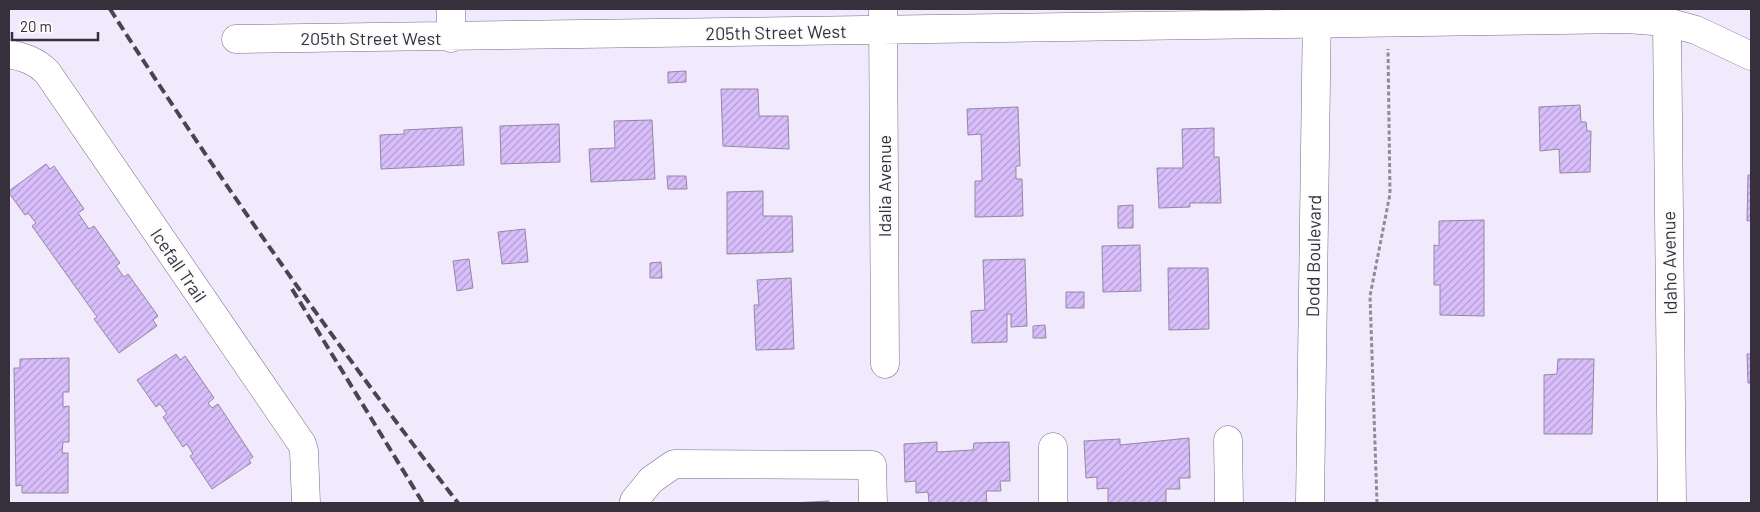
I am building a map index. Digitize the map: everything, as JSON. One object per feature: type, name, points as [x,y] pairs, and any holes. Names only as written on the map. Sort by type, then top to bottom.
[{"type":"street","points":[[451,9],[451,38]]},
{"type":"street","name":"205th Street West","points":[[236,39],[451,38],[883,19],[1317,16],[1388,20],[1627,19],[1666,22],[1696,30],[1751,56]]},
{"type":"street","name":"Dodd Boulevard","points":[[1310,503],[1317,16]]},
{"type":"street","name":"Idalia Avenue","points":[[883,19],[885,364]]},
{"type":"street","name":"Idaho Avenue","points":[[1666,22],[1672,503]]},
{"type":"street","name":"Icefall Trail","points":[[9,54],[30,60],[40,65],[47,72],[302,444],[304,451],[306,503]]},
{"type":"street","points":[[1228,440],[1229,503]]},
{"type":"street","points":[[1052,447],[1053,503]]},
{"type":"street","points":[[634,503],[651,480],[674,464],[872,465],[873,503]]},
{"type":"path","points":[[1377,503],[1370,296],[1390,194],[1388,20]]},
{"type":"building","points":[[686,71],[686,82],[668,83],[668,72]]},
{"type":"building","points":[[721,89],[758,89],[759,116],[788,116],[789,149],[723,146]]},
{"type":"building","points":[[1580,105],[1581,122],[1586,122],[1587,131],[1591,131],[1590,172],[1560,173],[1559,149],[1540,151],[1539,107]]},
{"type":"building","points":[[1018,107],[1020,166],[1016,166],[1016,179],[1022,179],[1023,216],[975,217],[975,181],[982,181],[981,134],[968,135],[967,109]]},
{"type":"building","points":[[652,120],[655,179],[591,182],[589,149],[615,148],[614,121]]},
{"type":"building","points":[[559,124],[560,162],[501,164],[500,126]]},
{"type":"building","points":[[462,127],[464,165],[381,169],[380,135],[404,134],[404,130]]},
{"type":"building","points":[[1214,128],[1214,157],[1219,157],[1221,203],[1190,203],[1190,207],[1159,208],[1157,168],[1183,168],[1182,129]]},
{"type":"building","points":[[46,164],[50,169],[54,166],[84,209],[78,213],[89,229],[94,226],[120,263],[116,266],[124,277],[128,274],[158,316],[153,320],[157,326],[119,353],[94,319],[97,317],[32,226],[36,223],[28,213],[25,215],[9,193],[9,191]]},
{"type":"building","points":[[1748,175],[1751,175],[1751,220],[1747,221]]},
{"type":"building","points":[[667,176],[686,176],[687,189],[668,189]]},
{"type":"building","points":[[763,191],[763,216],[792,216],[793,252],[727,254],[727,192]]},
{"type":"building","points":[[1133,205],[1133,228],[1118,228],[1118,206]]},
{"type":"building","points":[[1484,220],[1484,316],[1440,315],[1440,285],[1434,285],[1434,245],[1439,246],[1439,221]]},
{"type":"building","points":[[525,229],[528,262],[502,264],[498,232]]},
{"type":"building","points":[[1140,245],[1141,291],[1103,292],[1102,246]]},
{"type":"building","points":[[469,259],[473,288],[457,291],[453,261]]},
{"type":"building","points":[[1025,259],[1027,326],[1011,327],[1011,314],[1007,314],[1007,342],[972,343],[971,311],[985,310],[983,260]]},
{"type":"building","points":[[661,262],[662,278],[650,278],[650,263]]},
{"type":"building","points":[[1168,268],[1208,268],[1209,329],[1169,330]]},
{"type":"building","points":[[791,278],[794,349],[756,350],[754,305],[759,305],[757,280]]},
{"type":"building","points":[[1066,292],[1084,292],[1084,308],[1066,308]]},
{"type":"building","points":[[1045,325],[1046,338],[1033,338],[1033,326]]},
{"type":"building","points":[[176,354],[180,360],[185,356],[214,398],[208,403],[212,408],[218,404],[253,457],[249,460],[251,463],[212,489],[190,456],[193,454],[187,444],[183,447],[163,417],[167,414],[160,404],[156,407],[137,380]]},
{"type":"building","points":[[1747,354],[1751,354],[1751,383],[1748,383]]},
{"type":"building","points":[[69,358],[69,392],[63,392],[63,407],[69,406],[69,442],[63,442],[62,453],[68,453],[68,493],[22,493],[22,485],[16,486],[14,368],[20,368],[20,359]]},
{"type":"building","points":[[1558,359],[1594,359],[1592,434],[1544,434],[1544,375],[1557,374]]},
{"type":"building","points":[[1189,438],[1190,478],[1179,478],[1180,489],[1166,489],[1166,503],[1108,503],[1108,488],[1097,489],[1097,477],[1086,478],[1084,441],[1120,439],[1120,445]]},
{"type":"building","points":[[937,442],[937,452],[973,450],[974,443],[1009,442],[1010,481],[1000,481],[1001,491],[986,491],[987,503],[929,503],[928,492],[916,493],[916,481],[905,482],[904,444]]},
{"type":"building","points":[[829,501],[829,503],[792,503]]},
{"type":"railway","points":[[110,9],[278,260],[458,503]]},
{"type":"railway","points":[[292,289],[423,503]]}]
